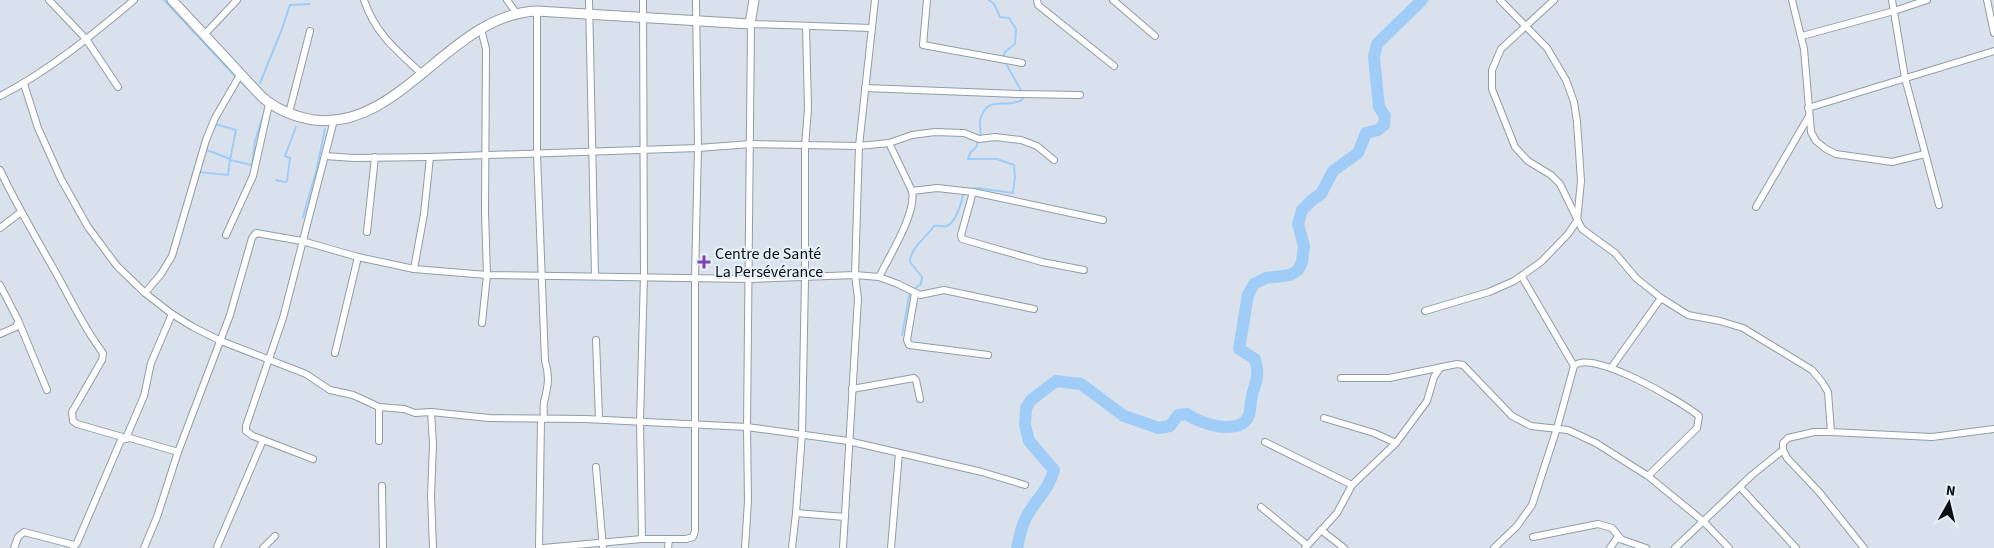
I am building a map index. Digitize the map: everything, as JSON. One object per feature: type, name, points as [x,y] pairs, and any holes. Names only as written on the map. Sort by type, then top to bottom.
[{"type":"main road","points":[[172,0],[269,104],[303,118],[334,120],[349,117],[380,105],[481,29],[494,21],[517,14],[537,11],[589,13],[697,22],[751,24],[754,0]]},
{"type":"street","points":[[49,0],[86,39],[118,87]]},
{"type":"street","points":[[0,96],[24,84],[86,39],[134,0]]},
{"type":"street","points":[[204,34],[237,0]]},
{"type":"street","points":[[364,0],[370,17],[380,33],[422,73]]},
{"type":"street","points":[[507,0],[517,14]]},
{"type":"street","points":[[589,0],[595,276]]},
{"type":"street","points":[[642,539],[640,421],[644,276],[643,0]]},
{"type":"street","points":[[537,11],[537,154],[545,361],[548,370],[548,390],[544,403],[543,419],[541,548],[603,545],[642,539],[693,537],[695,531],[695,278],[698,148],[696,0]]},
{"type":"street","points":[[843,548],[858,298],[855,276],[859,146],[875,0]]},
{"type":"street","points":[[927,0],[923,45],[1022,63]]},
{"type":"street","points":[[1037,0],[1038,5],[1114,66]]},
{"type":"street","points":[[1113,0],[1155,36]]},
{"type":"street","points":[[1425,311],[1490,292],[1522,277],[1554,249],[1577,221],[1581,181],[1574,102],[1566,80],[1556,61],[1537,37],[1525,27],[1520,18],[1500,0]]},
{"type":"street","points":[[1554,0],[1518,36],[1501,49],[1492,70],[1492,88],[1515,146],[1528,161],[1560,184],[1582,229],[1614,253],[1636,278],[1661,298],[1688,315],[1720,321],[1743,328],[1812,370],[1828,392],[1831,432]]},
{"type":"street","points":[[1792,0],[1802,36],[1811,132],[1816,141],[1836,154],[1892,162],[1925,154]]},
{"type":"street","points":[[1892,0],[1905,78],[1939,205]]},
{"type":"street","points":[[1802,36],[1927,0]]},
{"type":"street","points":[[1987,0],[1994,33]]},
{"type":"street","points":[[745,548],[748,501],[751,24],[871,28]]},
{"type":"street","points":[[792,548],[802,434],[806,278],[804,146],[808,110],[806,26]]},
{"type":"street","points":[[481,29],[486,49],[487,275],[482,323]]},
{"type":"street","points":[[289,113],[310,31]]},
{"type":"street","points":[[1808,108],[1994,51]]},
{"type":"street","points":[[145,293],[161,274],[172,256],[206,140],[215,118],[240,75]]},
{"type":"street","points":[[24,84],[44,143],[61,179],[88,227],[117,266],[145,293],[172,314],[221,341],[306,374],[330,390],[353,395],[379,407],[404,409],[415,413],[431,412],[489,418],[695,423],[802,434],[848,441],[982,472],[1025,486]]},
{"type":"street","points":[[865,88],[1080,95]]},
{"type":"street","points":[[226,234],[253,176],[269,104]]},
{"type":"street","points":[[1756,207],[1809,116]]},
{"type":"street","points":[[313,459],[263,440],[246,431],[246,426],[283,318],[334,120]]},
{"type":"street","points":[[325,156],[376,158],[537,154],[698,148],[751,144],[859,146],[889,143],[912,135],[935,132],[964,133],[979,139],[996,137],[1021,140],[1037,146],[1054,160]]},
{"type":"street","points":[[879,278],[909,216],[914,198],[889,143]]},
{"type":"street","points":[[414,269],[424,214],[430,157]]},
{"type":"street","points":[[368,232],[376,158]]},
{"type":"street","points":[[0,170],[79,318],[102,353],[102,360],[72,412],[73,421],[178,452]]},
{"type":"street","points":[[912,191],[937,188],[973,192],[1103,220]]},
{"type":"street","points":[[973,192],[961,235],[962,239],[1042,262],[1084,270]]},
{"type":"street","points":[[0,228],[21,212]]},
{"type":"street","points":[[144,548],[157,517],[178,452],[221,341],[254,235],[259,234],[302,241],[358,257],[414,269],[487,275],[749,279],[855,276],[879,278],[898,284],[915,293],[925,295],[944,290],[1034,309]]},
{"type":"street","points":[[335,353],[358,257]]},
{"type":"street","points":[[1522,277],[1574,366]]},
{"type":"street","points":[[0,285],[47,390]]},
{"type":"street","points":[[915,293],[907,340],[909,346],[988,355]]},
{"type":"street","points":[[1611,368],[1661,298]]},
{"type":"street","points":[[14,548],[18,537],[24,532],[74,547],[77,543],[121,440],[126,438],[144,396],[154,356],[172,314]]},
{"type":"street","points":[[0,334],[16,328],[18,322]]},
{"type":"street","points":[[596,340],[599,420]]},
{"type":"street","points":[[1494,548],[1517,526],[1532,505],[1557,428],[1574,366],[1581,361],[1611,368],[1653,387],[1699,416],[1697,428],[1648,476]]},
{"type":"street","points":[[1341,378],[1388,378],[1463,365],[1512,416],[1531,426],[1557,428],[1581,435],[1648,476],[1704,522],[1729,548]]},
{"type":"street","points":[[1261,507],[1306,547],[1337,513],[1352,486],[1396,443],[1427,401],[1434,377],[1440,368]]},
{"type":"street","points":[[852,389],[914,378],[920,400]]},
{"type":"street","points":[[379,407],[379,441]]},
{"type":"street","points":[[431,412],[433,444],[432,548]]},
{"type":"street","points":[[1324,418],[1374,433],[1396,443]]},
{"type":"street","points":[[1864,548],[1820,493],[1794,466],[1783,450],[1783,443],[1788,438],[1814,432],[1932,437],[1994,430]]},
{"type":"street","points":[[217,547],[263,440]]},
{"type":"street","points":[[1265,442],[1352,486]]},
{"type":"street","points":[[1674,548],[1783,450]]},
{"type":"street","points":[[891,548],[899,453]]},
{"type":"street","points":[[596,467],[603,545]]},
{"type":"street","points":[[382,486],[383,548]]},
{"type":"street","points":[[1740,487],[1796,548]]},
{"type":"street","points":[[796,513],[844,517]]},
{"type":"street","points":[[1533,537],[1598,524],[1612,528],[1621,539]]},
{"type":"street","points":[[1321,530],[1344,548]]},
{"type":"street","points":[[263,548],[275,536]]},
{"type":"street","points":[[668,548],[669,539]]},
{"type":"street","points":[[1610,548],[1614,540],[1621,539],[1646,548]]},
{"type":"waterway","points":[[164,0],[236,77]]},
{"type":"waterway","points":[[989,0],[994,4],[1000,17],[1009,18],[1016,29],[1015,44],[1005,52],[1003,57]]},
{"type":"waterway","points":[[1017,548],[1026,518],[1046,488],[1054,470],[1029,441],[1025,425],[1026,408],[1031,400],[1056,381],[1081,384],[1124,416],[1159,428],[1170,426],[1178,415],[1187,414],[1210,425],[1220,427],[1238,426],[1245,422],[1250,413],[1251,398],[1257,375],[1255,359],[1239,349],[1248,295],[1254,284],[1266,278],[1290,275],[1298,270],[1302,262],[1304,246],[1298,224],[1302,210],[1321,194],[1333,171],[1358,153],[1366,133],[1378,130],[1384,125],[1385,116],[1379,107],[1374,57],[1377,44],[1422,0]]},
{"type":"waterway","points":[[260,83],[290,5],[310,4]]},
{"type":"waterway","points":[[1005,62],[1022,92]]},
{"type":"waterway","points":[[239,80],[255,96]]},
{"type":"waterway","points":[[980,137],[980,119],[988,106],[1016,102],[1022,100],[1024,96]]},
{"type":"waterway","points":[[215,124],[236,130],[230,160],[252,165],[255,141],[265,109]]},
{"type":"waterway","points":[[276,180],[287,181],[290,158],[285,156],[296,127]]},
{"type":"waterway","points":[[303,217],[317,168],[325,129]]},
{"type":"waterway","points":[[969,189],[977,188],[1013,193],[1014,165],[997,159],[968,159],[970,153],[977,146],[977,140]]},
{"type":"waterway","points":[[199,172],[228,175],[230,159],[207,150]]},
{"type":"waterway","points":[[914,289],[921,284],[922,277],[910,262],[913,252],[934,226],[947,226],[950,224],[956,216],[963,192]]},
{"type":"waterway","points":[[902,335],[910,291]]},
{"type":"place","name":"Centre de Santé La Persévérance","points":[[704,262]]}]
